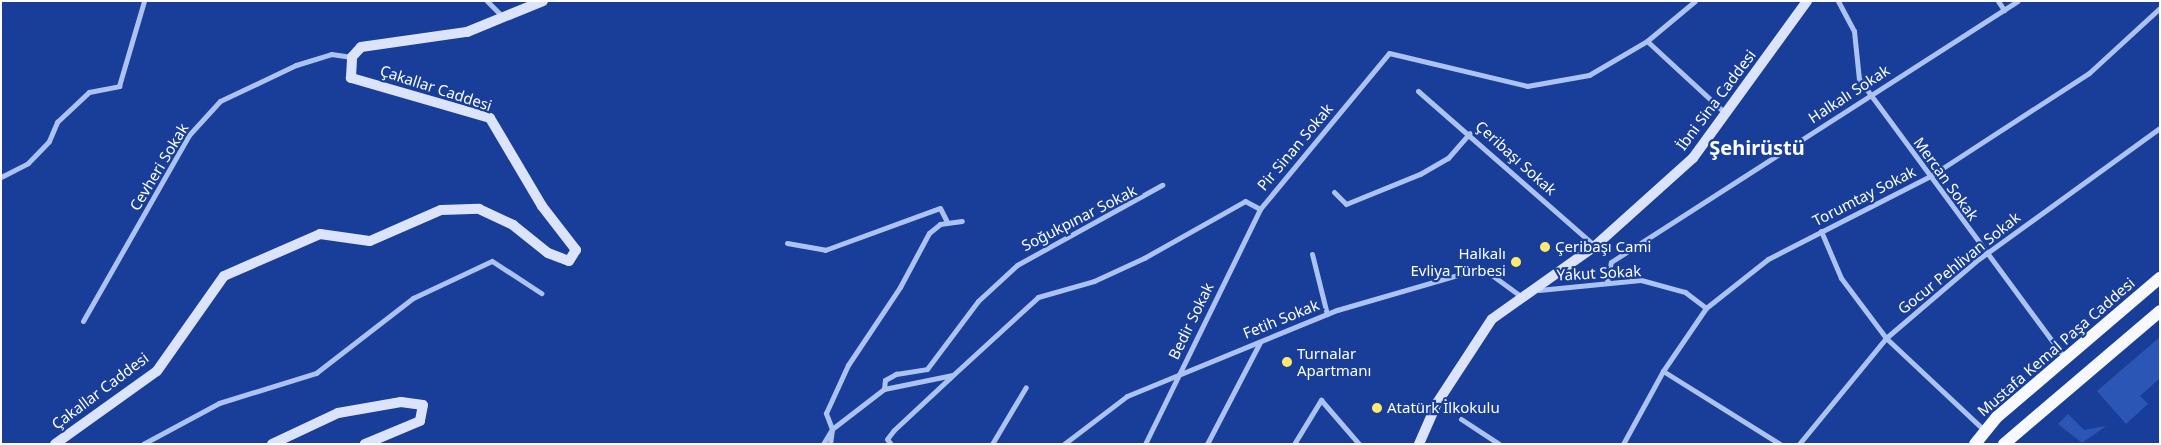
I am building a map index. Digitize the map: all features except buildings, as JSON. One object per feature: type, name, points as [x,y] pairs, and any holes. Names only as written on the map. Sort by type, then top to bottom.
[{"type":"main road","name":"Mustafa Kemal Paşa Caddesi","points":[[1975,444],[1985,431],[2065,358],[2160,278]]},
{"type":"main road","points":[[2004,444],[2160,311]]},
{"type":"street","points":[[1,176],[28,163],[49,141],[57,122],[89,92],[118,86],[144,1]]},
{"type":"street","points":[[487,1],[505,18]]},
{"type":"street","name":"Çakallar Caddesi","points":[[55,444],[157,371],[224,276],[320,234],[370,241],[441,210],[479,209],[514,225],[548,253],[569,261],[576,250],[542,206],[490,118],[351,78],[352,57],[361,47],[466,32],[505,18],[542,1]]},
{"type":"street","name":"Pir Sinan Sokak","points":[[952,375],[1038,297],[1094,281],[1144,258],[1245,201],[1260,209],[1389,54],[1527,86],[1589,75],[1647,42],[1695,1]]},
{"type":"street","name":"İbni Sina Caddesi","points":[[1419,444],[1437,403],[1492,319],[1518,296],[1595,246],[1693,158],[1807,1]]},
{"type":"street","name":"Mercan Sokak","points":[[1838,1],[1854,31],[1859,79],[1928,177],[2065,358]]},
{"type":"street","points":[[1998,1],[2004,10]]},
{"type":"street","name":"Halkalı Sokak","points":[[1607,282],[1611,262],[2017,1]]},
{"type":"street","name":"Torumtay Sokak","points":[[1623,444],[1663,370],[1706,308],[1768,259],[1928,177],[2089,73],[2160,8]]},
{"type":"street","points":[[1647,42],[1726,113]]},
{"type":"street","name":"Cevheri Sokak","points":[[83,321],[189,135],[220,101],[296,65],[331,54],[352,57]]},
{"type":"street","name":"Çeribaşı Sokak","points":[[1418,90],[1470,133],[1595,246]]},
{"type":"street","name":"Gocur Pehlivan Sokak","points":[[1799,444],[1886,338],[1986,254],[2160,128]]},
{"type":"street","points":[[1334,192],[1346,204],[1420,174],[1448,158],[1470,133]]},
{"type":"street","name":"Soğukpınar Sokak","points":[[884,389],[885,380],[896,374],[927,369],[978,301],[1017,265],[1162,185]]},
{"type":"street","points":[[787,243],[825,250],[940,208],[947,222]]},
{"type":"street","name":"Bedir Sokak","points":[[1145,444],[1260,209]]},
{"type":"street","points":[[830,444],[832,429],[826,413],[848,365],[900,287],[929,233],[947,222],[962,221]]},
{"type":"street","points":[[1822,232],[1841,278],[1886,338],[1985,431]]},
{"type":"street","points":[[1312,254],[1327,314]]},
{"type":"street","points":[[143,444],[219,403],[316,373],[413,298],[492,262],[541,293]]},
{"type":"street","name":"Fetih Sokak","points":[[1064,444],[1127,396],[1327,314],[1468,272],[1489,273],[1518,296]]},
{"type":"street","name":"Yakut Sokak","points":[[1518,296],[1543,289],[1641,280],[1685,292],[1706,308]]},
{"type":"street","points":[[1207,444],[1260,341]]},
{"type":"street","points":[[1663,370],[1780,444]]},
{"type":"street","points":[[823,444],[832,429],[884,389],[952,375]]},
{"type":"street","points":[[891,444],[887,439],[894,430],[952,375]]},
{"type":"street","points":[[992,444],[1026,387]]},
{"type":"street","points":[[1294,444],[1321,400],[1358,444]]},
{"type":"street","points":[[272,444],[338,414],[401,402],[424,405],[420,421],[365,444]]},
{"type":"street","points":[[1461,419],[1499,444]]},
{"type":"shaded area","points":[[2160,337],[2160,378],[2140,396],[2148,404],[2126,424],[2097,391]]},
{"type":"shaded area","points":[[2068,414],[2084,430],[2106,426],[2082,443],[2058,424]]},
{"type":"place","name":"Çeribaşı Cami","points":[[1545,247]]},
{"type":"place","name":"Halkalı Evliya Türbesi","points":[[1516,262]]},
{"type":"place","name":"Turnalar Apartmanı","points":[[1287,362]]},
{"type":"place","name":"Atatürk İlkokulu","points":[[1377,408]]},
{"type":"district","name":"Şehirüstü","points":[[1757,147]]}]
